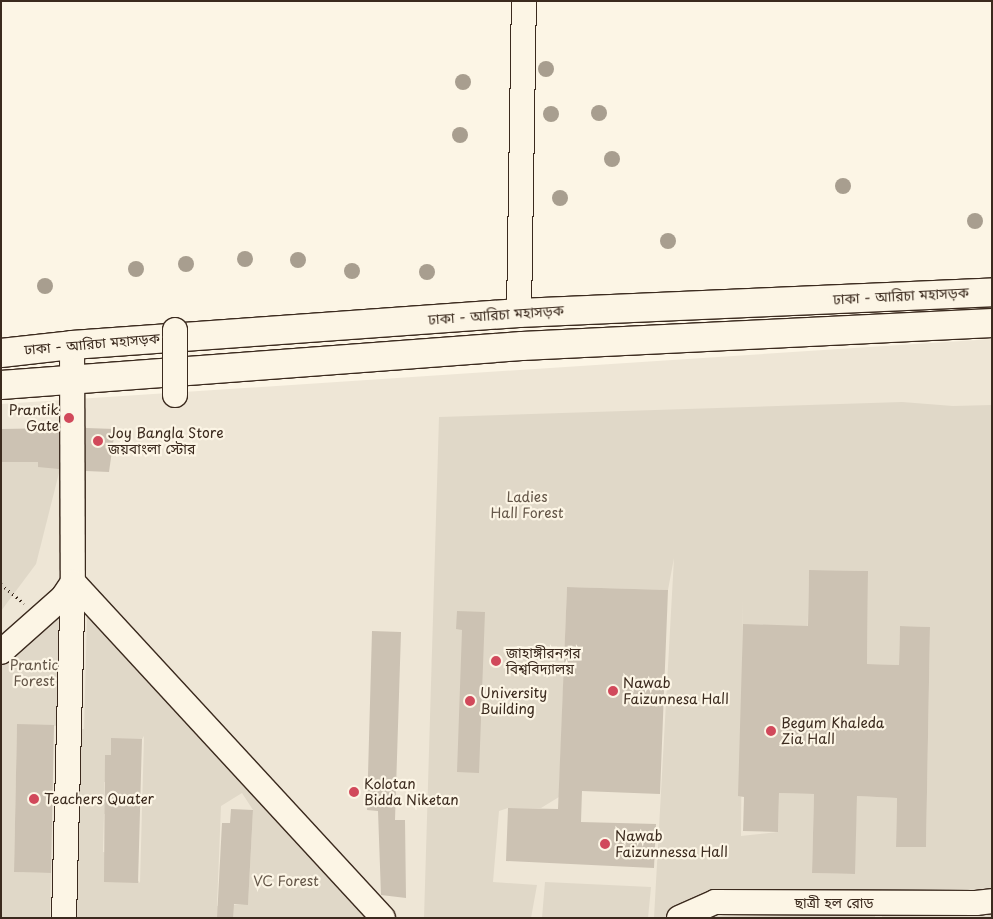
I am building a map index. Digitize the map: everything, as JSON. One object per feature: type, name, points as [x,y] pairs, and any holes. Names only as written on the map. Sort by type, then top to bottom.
[{"type":"highway","name":"ঢাকা - আরিচা মহাসড়ক","points":[[1,353],[72,345],[519,313],[992,292]]},
{"type":"highway","points":[[1,385],[522,346],[992,323]]},
{"type":"street","points":[[519,313],[524,1]]},
{"type":"street","points":[[175,330],[175,394]]},
{"type":"street","points":[[64,918],[73,582],[72,345]]},
{"type":"street","points":[[1,652],[63,597],[73,582]]},
{"type":"street","points":[[73,582],[383,918]]},
{"type":"street","name":"ছাত্রী হল রোড","points":[[679,918],[715,902],[875,910],[976,904],[992,901]]},
{"type":"path","points":[[1,584],[39,618]]},
{"type":"shaded area","name":"জাহাঙ্গীরনগর বিশ্ববিদ্যালয়","points":[[992,339],[992,918],[1,918],[1,404]]},
{"type":"green space","name":"Ladies Hall Forest","points":[[902,402],[953,406],[992,405],[992,893],[838,899],[654,918],[674,558],[668,590],[567,587],[559,797],[541,808],[508,808],[499,811],[493,882],[537,885],[531,918],[424,918],[439,417]],"holes":[[[809,570],[868,571],[867,664],[899,665],[900,626],[930,627],[926,847],[896,846],[897,798],[857,796],[854,874],[812,873],[814,794],[779,793],[778,832],[741,836],[743,599],[743,624],[807,658]]]},
{"type":"green space","points":[[62,461],[36,564],[1,611],[1,462]]},
{"type":"green space","name":"Prantic Forest","points":[[68,596],[66,726],[17,725],[14,872],[51,873],[50,918],[1,918],[1,659]]},
{"type":"green space","name":"VC Forest","points":[[87,617],[213,749],[369,918],[69,918],[76,729],[84,729]],"holes":[[[144,736],[140,883],[114,853],[103,852],[104,814],[116,814],[116,801],[104,800],[104,782],[108,782],[105,755],[111,755],[111,739],[142,739]],[[242,793],[253,810],[248,904],[217,906],[221,806]]]},
{"type":"green space","points":[[545,882],[651,887],[648,918],[542,918]]},
{"type":"green space","points":[[715,902],[875,903],[875,918],[679,918]]},
{"type":"green space","points":[[992,912],[992,918],[882,918],[882,915]]},
{"type":"building","points":[[59,428],[59,469],[38,467],[38,462],[1,462],[1,429]]},
{"type":"building","points":[[86,428],[115,429],[109,472],[86,471]]},
{"type":"building","name":"Begum Khaleda Zia Hall","points":[[809,570],[868,571],[867,664],[899,665],[900,626],[930,627],[926,847],[896,847],[897,798],[857,796],[855,874],[812,873],[814,794],[779,793],[778,832],[743,831],[744,797],[738,796],[743,624],[808,626]]},
{"type":"building","name":"Nawab Faizunnesa Hall","points":[[567,587],[668,590],[660,794],[582,791],[581,822],[656,824],[654,868],[506,861],[508,808],[558,809]]},
{"type":"building","name":"University Building","points":[[457,611],[485,612],[479,773],[457,772],[462,630],[456,629]]},
{"type":"building","name":"Kolotan Bidda Niketan","points":[[372,631],[401,632],[395,820],[405,820],[406,898],[381,895],[378,811],[367,810]]},
{"type":"building","name":"Teachers Quater","points":[[17,724],[54,725],[51,873],[14,872]]},
{"type":"building","name":"Teachers Quater","points":[[111,738],[142,739],[138,883],[104,882],[105,755],[111,755]]},
{"type":"building","points":[[231,809],[253,810],[248,905],[234,904],[233,918],[217,918],[222,823],[230,823]]},
{"type":"place","name":"Prantik Gate","points":[[69,418]]},
{"type":"place","name":"Joy Bangla Store জয়বাংলা স্টোর","points":[[98,441]]},
{"type":"place","name":"জাহাঙ্গীরনগর বিশ্ববিদ্যালয়","points":[[496,661]]},
{"type":"place","name":"Nawab Faizunnesa Hall","points":[[613,691]]},
{"type":"place","name":"University Building","points":[[470,701]]},
{"type":"place","name":"Begum Khaleda Zia Hall","points":[[771,731]]},
{"type":"place","name":"Kolotan Bidda Niketan","points":[[354,792]]},
{"type":"place","name":"Teachers Quater","points":[[34,799]]},
{"type":"place","name":"Nawab Faizunnessa Hall","points":[[605,844]]}]
